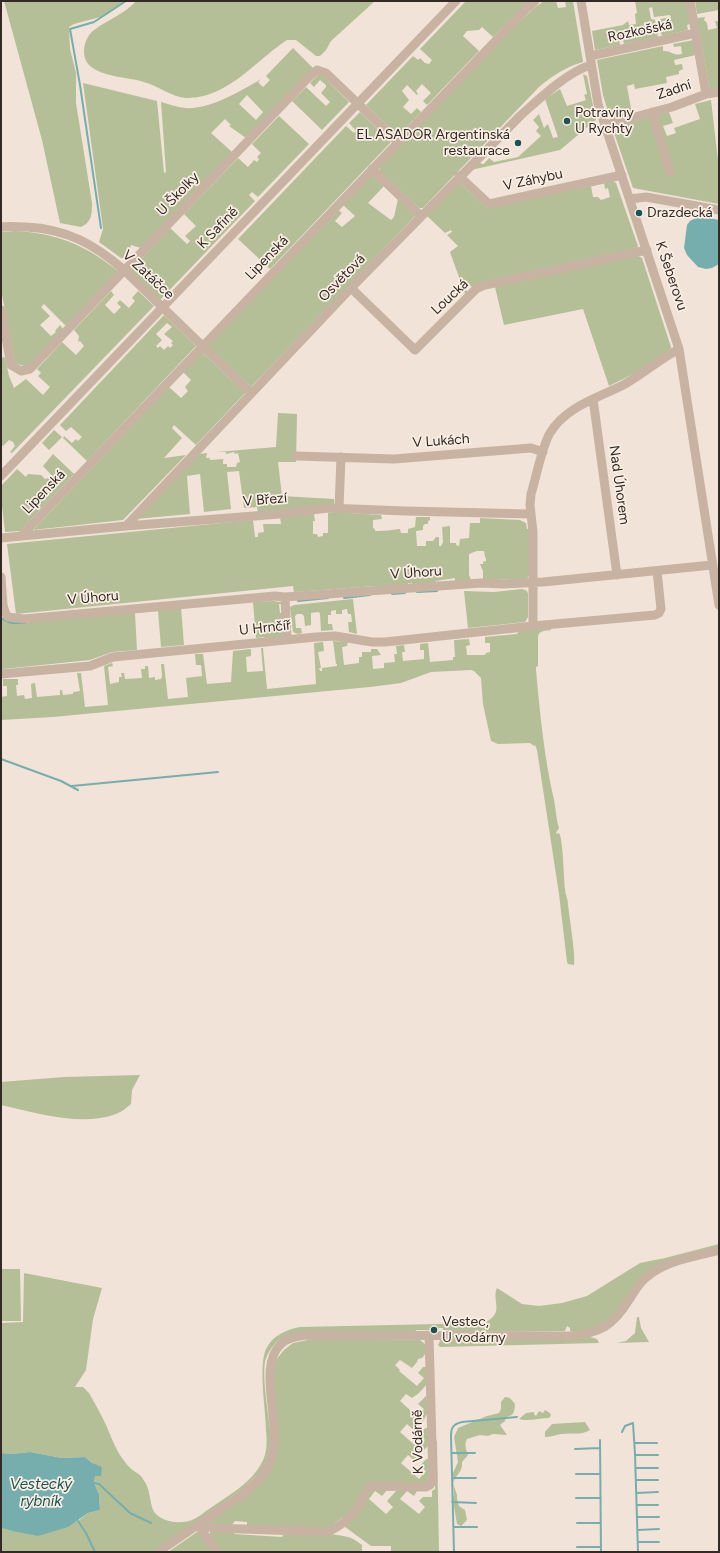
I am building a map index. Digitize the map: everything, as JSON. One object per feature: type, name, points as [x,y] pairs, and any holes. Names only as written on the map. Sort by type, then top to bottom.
[{"type":"street","name":"K Safině","points":[[1,476],[456,1]]},
{"type":"street","name":"Lipenská","points":[[21,536],[535,1]]},
{"type":"street","name":"K Šeberovu","points":[[582,1],[598,104],[679,349],[719,605]]},
{"type":"street","name":"Zadní","points":[[605,125],[672,107],[706,94],[690,1]]},
{"type":"street","name":"Rozkošská","points":[[591,60],[696,33]]},
{"type":"street","name":"Osvětová","points":[[126,526],[459,176],[540,98],[591,60]]},
{"type":"street","name":"U Školky","points":[[1,310],[11,365],[21,371],[30,369],[317,70],[326,73],[357,104]]},
{"type":"street","points":[[706,94],[719,92]]},
{"type":"street","points":[[357,104],[398,142]]},
{"type":"street","points":[[652,112],[670,172]]},
{"type":"street","points":[[372,169],[421,216]]},
{"type":"street","name":"V Záhybu","points":[[459,176],[488,204],[622,175]]},
{"type":"street","points":[[630,199],[646,197],[719,210]]},
{"type":"street","name":"V Zatáčce","points":[[1,227],[54,230],[72,236],[104,253],[203,345],[251,393]]},
{"type":"street","name":"Loucká","points":[[351,288],[415,350],[476,289],[485,285],[647,250]]},
{"type":"street","points":[[533,626],[530,504],[531,494],[549,435],[556,424],[566,415],[593,399],[625,384],[679,349]]},
{"type":"street","name":"Nad Úhorem","points":[[593,399],[617,575]]},
{"type":"street","name":"V Lukách","points":[[296,456],[394,459],[531,448],[543,452]]},
{"type":"street","points":[[339,508],[341,457]]},
{"type":"street","name":"V Březí","points":[[1,538],[339,508],[405,512],[531,514]]},
{"type":"street","name":"V Úhoru","points":[[2,605],[8,617],[24,619],[275,596],[285,597],[481,583],[503,584],[533,582],[712,565]]},
{"type":"street","name":"U Hrnčíř","points":[[1,674],[90,666],[113,658],[287,640],[335,636],[372,642],[385,642],[654,615],[659,613],[661,609],[657,571]]},
{"type":"street","points":[[1,577],[2,605]]},
{"type":"street","points":[[285,597],[287,640]]},
{"type":"street","points":[[158,1552],[238,1497],[257,1481],[270,1462],[275,1447],[275,1436],[270,1363],[281,1344],[290,1338],[306,1335],[570,1336],[590,1334],[606,1327],[616,1318],[625,1308],[638,1284],[656,1270],[668,1264],[719,1250]]},
{"type":"street","name":"K Vodárně","points":[[198,1525],[214,1528],[328,1532],[336,1528],[352,1515],[364,1494],[372,1486],[426,1487],[430,1485],[433,1480],[429,1335]]},
{"type":"street","points":[[198,1525],[201,1527],[217,1552]]},
{"type":"green space","points":[[4,1],[125,1],[104,16],[74,24],[69,27],[70,49],[76,73],[76,103],[92,203],[89,220],[81,227],[60,223],[42,140]]},
{"type":"green space","points":[[136,1],[375,1],[331,41],[326,50],[320,56],[316,56],[296,40],[287,40],[239,78],[218,91],[207,95],[186,98],[176,96],[138,80],[100,72],[89,65],[85,59],[84,48],[86,40],[91,33]]},
{"type":"green space","points":[[466,1],[529,1],[493,37],[482,27],[479,30],[467,31],[463,36],[479,51],[427,105],[423,101],[431,93],[422,84],[416,91],[418,94],[417,95],[407,85],[402,91],[409,100],[403,107],[411,114],[417,108],[421,112],[398,136],[366,105],[413,56],[418,60],[420,58],[425,63],[429,64],[432,60],[420,49]]},
{"type":"green space","points":[[544,1],[556,1],[558,8],[566,7],[565,1],[573,1],[583,62],[560,72],[539,87],[423,208],[419,208],[380,171],[379,167],[513,28],[534,8]]},
{"type":"green space","points":[[635,1],[686,1],[690,24],[687,25],[688,30],[662,36],[661,32],[663,32],[660,19],[671,17],[670,15],[654,17],[652,7],[649,8],[651,19],[655,20],[658,37],[624,44],[622,37],[619,38],[620,45],[595,50],[592,31],[623,25],[628,21],[629,25],[636,24],[635,14],[637,13]]},
{"type":"green space","points":[[695,1],[719,1],[719,10],[697,14]]},
{"type":"green space","points":[[705,17],[704,20],[707,23],[708,30],[717,28],[715,21],[719,21],[719,89],[710,91],[697,18]]},
{"type":"green space","points":[[694,40],[696,55],[674,60],[675,65],[682,64],[683,69],[679,71],[679,74],[666,77],[667,83],[635,89],[634,84],[627,86],[632,114],[614,119],[609,115],[603,95],[597,60],[663,46],[663,51],[682,54],[681,46],[674,47],[673,44]]},
{"type":"green space","points":[[293,48],[313,68],[246,138],[229,126],[231,125],[225,119],[211,133],[232,152],[141,248],[131,245],[128,256],[121,258],[99,242],[103,229],[83,83],[157,101],[164,173],[166,172],[161,102],[185,108],[204,106],[224,99],[261,79],[258,82],[263,87],[270,80],[266,76]],"holes":[[[247,95],[263,112],[256,120],[239,104]]]},
{"type":"green space","points":[[320,73],[349,102],[322,130],[292,101],[306,87],[326,106],[330,102],[321,93],[326,85],[320,80],[314,87],[310,83]]},
{"type":"green space","points":[[583,74],[587,76],[596,120],[560,150],[471,170],[478,163],[484,164],[489,158],[494,162],[518,157],[541,136],[536,131],[539,127],[533,120],[539,114],[544,128],[548,124],[553,138],[558,137],[545,99],[560,89],[567,106],[586,100],[584,95],[587,94]]},
{"type":"green space","points":[[711,100],[719,169],[719,204],[633,188],[612,127],[669,112],[673,123],[663,126],[667,136],[676,133],[674,128],[700,119],[695,104]]},
{"type":"green space","points":[[360,112],[391,142],[270,269],[238,239],[346,126],[354,133],[356,131],[349,123]]},
{"type":"green space","points":[[279,116],[309,144],[258,197],[252,192],[249,195],[255,201],[160,300],[130,271],[170,228],[187,244],[190,241],[185,236],[196,226],[184,214],[238,158],[248,167],[254,160],[257,162],[259,159],[257,157],[261,153],[252,144]]},
{"type":"green space","points":[[372,175],[384,186],[368,203],[391,220],[394,217],[398,199],[415,216],[251,387],[208,346],[338,210],[342,213],[335,221],[342,227],[355,216],[343,205]]},
{"type":"green space","points":[[613,181],[616,183],[638,246],[637,248],[484,281],[472,287],[466,282],[463,287],[468,292],[465,294],[450,252],[458,246],[447,235],[452,232],[451,230],[445,233],[427,216],[459,182],[487,208],[591,186],[593,197],[598,197],[601,200],[610,197],[608,188],[605,189],[604,183]]},
{"type":"green space","points":[[15,231],[44,234],[70,242],[94,254],[118,271],[66,326],[44,304],[41,307],[50,316],[40,325],[51,336],[56,332],[55,331],[60,325],[63,329],[27,367],[15,363],[1,289],[1,232]]},
{"type":"green space","points":[[638,256],[642,258],[671,347],[670,351],[647,367],[609,386],[583,309],[504,325],[495,287]]},
{"type":"green space","points":[[111,291],[114,295],[105,305],[114,314],[121,307],[117,303],[120,300],[129,308],[135,301],[132,298],[138,291],[154,306],[12,453],[10,452],[15,446],[13,442],[9,440],[3,446],[1,444],[1,358],[5,357],[9,376],[14,388],[26,379],[43,395],[50,387],[38,376],[41,373],[37,369],[62,342],[76,355],[84,346],[80,341],[78,342],[79,336],[74,330]]},
{"type":"green space","points":[[164,315],[196,346],[87,461],[63,438],[64,436],[72,443],[76,439],[78,441],[82,437],[71,427],[66,431],[60,425]],"holes":[[[167,323],[172,327],[164,334],[173,341],[171,343],[173,345],[170,348],[168,346],[164,350],[160,346],[158,348],[156,346],[162,340],[156,334]]]},
{"type":"green space","points":[[202,352],[245,393],[196,445],[174,425],[172,428],[182,438],[164,458],[186,455],[123,520],[33,530],[169,387],[181,398],[188,391],[185,387],[191,380],[183,372]]},
{"type":"green space","points":[[278,413],[297,414],[296,462],[278,462],[282,496],[334,499],[334,505],[258,513],[257,507],[244,508],[239,471],[227,472],[231,509],[204,512],[200,474],[187,476],[190,514],[136,519],[199,454],[207,453],[206,458],[209,458],[209,456],[210,460],[224,459],[223,464],[227,464],[227,467],[236,467],[237,463],[240,462],[238,453],[235,454],[234,452],[226,454],[226,452],[217,452],[276,447]]},
{"type":"green space","points":[[54,430],[62,437],[49,450],[42,443]]},
{"type":"green space","points":[[53,454],[73,473],[75,473],[20,531],[5,532],[1,486],[17,469],[26,477],[28,474],[41,475],[45,479],[53,477],[43,466]]},
{"type":"green space","points":[[328,513],[381,515],[382,519],[373,520],[373,528],[375,531],[400,529],[401,533],[408,533],[408,529],[415,527],[416,517],[430,517],[428,524],[423,526],[423,530],[416,531],[417,546],[426,546],[426,541],[433,541],[436,537],[439,537],[439,546],[441,546],[443,542],[442,527],[450,526],[450,543],[456,543],[456,545],[459,546],[460,539],[469,538],[470,523],[480,523],[480,518],[520,520],[526,523],[527,529],[529,529],[529,575],[527,579],[483,580],[483,571],[480,564],[483,564],[483,562],[486,561],[486,558],[484,551],[477,551],[469,554],[469,575],[472,582],[455,582],[455,578],[436,581],[436,584],[413,585],[412,583],[408,583],[408,587],[390,585],[390,587],[375,586],[294,592],[293,586],[16,614],[7,544],[253,520],[255,537],[258,537],[258,533],[264,532],[263,524],[281,524],[280,517],[314,514],[315,521],[313,521],[313,534],[317,534],[318,537],[323,536],[323,533],[328,533]]},
{"type":"green space","points":[[522,589],[527,591],[528,594],[528,617],[525,622],[468,628],[464,591],[494,592]]},
{"type":"green space","points":[[353,599],[357,634],[349,632],[348,622],[352,622],[351,614],[348,614],[347,609],[342,610],[342,614],[336,614],[336,610],[331,611],[331,615],[328,615],[328,624],[332,624],[333,630],[321,631],[319,612],[311,613],[311,625],[305,626],[304,616],[302,614],[297,614],[295,616],[296,628],[301,628],[302,633],[298,634],[293,632],[290,607],[294,605]]},
{"type":"green space","points":[[253,602],[281,602],[281,604],[279,604],[280,613],[282,613],[283,634],[281,637],[265,639],[264,637],[256,638]]},
{"type":"green space","points":[[181,607],[184,645],[161,647],[158,611],[135,613],[137,650],[112,652],[90,660],[3,669],[1,671],[1,619],[19,622]]},
{"type":"green space","points":[[551,628],[551,630],[541,632],[538,636],[538,666],[536,667],[536,670],[545,751],[559,828],[556,833],[559,833],[561,843],[574,965],[568,964],[567,962],[559,894],[537,750],[535,745],[534,746],[530,743],[498,744],[491,741],[483,704],[481,678],[474,671],[431,672],[401,683],[370,687],[53,717],[1,720],[1,697],[7,696],[7,686],[3,686],[3,679],[18,679],[18,685],[16,685],[17,696],[24,695],[25,699],[32,698],[31,684],[35,683],[37,697],[60,695],[60,690],[62,690],[63,695],[73,694],[73,692],[80,691],[77,673],[81,673],[85,707],[108,705],[104,666],[112,663],[113,666],[108,667],[110,684],[119,682],[119,677],[122,677],[121,673],[124,673],[125,679],[142,678],[141,669],[145,669],[145,666],[148,666],[149,678],[155,677],[155,680],[161,679],[161,664],[164,664],[168,699],[188,697],[186,678],[202,676],[201,665],[196,665],[195,654],[203,654],[207,684],[231,682],[233,651],[251,649],[251,656],[246,657],[247,672],[263,671],[261,648],[263,648],[267,689],[316,684],[314,643],[323,642],[324,651],[318,652],[321,668],[319,668],[320,671],[322,671],[322,668],[337,666],[333,641],[348,642],[347,646],[342,647],[344,665],[359,663],[359,657],[362,657],[362,652],[371,652],[371,649],[377,649],[381,655],[372,656],[373,669],[384,668],[384,663],[395,662],[394,654],[397,654],[396,646],[404,645],[405,652],[402,652],[403,661],[424,659],[424,650],[420,650],[420,644],[428,643],[430,662],[453,660],[453,657],[455,657],[454,640],[469,639],[470,645],[466,646],[467,655],[485,655],[486,653],[490,652],[490,643],[485,643],[485,637],[517,634],[519,631]]},
{"type":"green space","points":[[140,1075],[132,1090],[131,1104],[118,1113],[103,1118],[74,1119],[44,1115],[1,1105],[1,1082],[64,1077]]},
{"type":"green space","points":[[719,1244],[719,1247],[667,1261],[613,1316],[600,1325],[583,1331],[570,1331],[570,1328],[567,1326],[565,1331],[448,1332],[448,1330],[439,1328],[438,1330],[416,1330],[415,1332],[280,1339],[269,1352],[264,1370],[271,1444],[266,1461],[261,1471],[245,1487],[153,1552],[1,1552],[1,1528],[12,1531],[78,1521],[88,1513],[100,1510],[99,1494],[94,1483],[95,1476],[92,1463],[85,1457],[62,1458],[30,1452],[12,1454],[1,1453],[1,1323],[23,1322],[24,1273],[102,1288],[93,1319],[86,1370],[75,1387],[83,1387],[89,1393],[124,1461],[132,1470],[142,1477],[146,1483],[153,1510],[156,1514],[161,1518],[172,1522],[184,1522],[200,1516],[233,1493],[260,1467],[265,1455],[266,1445],[266,1422],[262,1378],[264,1357],[266,1349],[272,1340],[285,1331],[300,1327],[484,1323],[491,1319],[496,1311],[497,1288],[522,1304],[539,1306],[562,1303],[587,1296],[640,1263]]},
{"type":"green space","points":[[1,1269],[20,1269],[21,1321],[1,1321]]},
{"type":"green space","points":[[637,1317],[639,1317],[641,1328],[649,1342],[617,1343],[626,1341],[635,1333]]},
{"type":"green space","points":[[590,1337],[597,1339],[599,1343],[440,1347],[438,1345],[441,1339]]},
{"type":"green space","points":[[317,1338],[420,1340],[426,1345],[427,1352],[422,1358],[418,1359],[412,1368],[400,1360],[395,1365],[400,1370],[399,1371],[417,1386],[424,1378],[418,1373],[423,1367],[427,1367],[428,1383],[412,1398],[406,1394],[400,1401],[418,1417],[424,1409],[418,1404],[426,1396],[429,1410],[416,1432],[407,1424],[400,1432],[418,1448],[425,1440],[419,1434],[424,1429],[429,1427],[429,1445],[414,1460],[408,1455],[401,1463],[419,1479],[426,1471],[420,1466],[425,1460],[430,1458],[430,1475],[427,1483],[376,1483],[345,1519],[342,1518],[335,1523],[331,1529],[247,1526],[247,1522],[235,1521],[231,1526],[208,1523],[250,1491],[273,1463],[272,1380],[276,1360],[284,1350],[293,1343]]},
{"type":"green space","points":[[505,1397],[510,1398],[515,1404],[514,1413],[506,1417],[505,1421],[500,1425],[507,1435],[480,1435],[467,1439],[465,1445],[468,1455],[462,1462],[460,1471],[453,1483],[453,1473],[458,1462],[454,1437],[458,1428],[487,1416],[499,1413],[501,1409],[501,1402]]},
{"type":"green space","points":[[545,1410],[551,1415],[549,1418],[530,1420],[519,1419],[526,1413],[534,1412],[536,1416],[539,1411],[543,1413]]},
{"type":"green space","points":[[585,1422],[590,1430],[586,1432],[545,1437],[545,1432],[552,1424]]},
{"type":"green space","points":[[435,1441],[437,1441],[439,1552],[391,1552],[391,1546],[371,1546],[345,1527],[369,1490],[388,1489],[382,1496],[375,1491],[369,1499],[386,1514],[393,1507],[387,1501],[397,1490],[417,1491],[414,1496],[407,1491],[400,1499],[419,1514],[425,1507],[419,1501],[423,1497],[432,1497],[432,1491],[435,1489]]},
{"type":"green space","points":[[453,1484],[459,1506],[465,1510],[467,1520],[461,1526],[457,1524],[453,1501]]},
{"type":"green space","points":[[234,1530],[234,1534],[282,1537],[283,1535],[299,1533],[324,1533],[340,1535],[352,1538],[362,1545],[362,1552],[220,1552],[210,1535],[210,1532]]},
{"type":"green space","points":[[197,1532],[202,1535],[212,1552],[168,1552]]},
{"type":"water","points":[[700,216],[719,220],[719,264],[712,268],[706,269],[698,267],[687,255],[684,248],[687,225],[690,221]]},
{"type":"water","name":"Vestecký rybník","points":[[30,1452],[62,1458],[85,1457],[92,1463],[102,1467],[101,1476],[95,1476],[94,1483],[99,1494],[100,1510],[88,1513],[68,1527],[38,1536],[1,1528],[1,1453],[12,1454]]},
{"type":"waterway","points":[[101,228],[80,85],[70,29],[94,22],[126,1]]},
{"type":"waterway","points":[[417,592],[437,591]]},
{"type":"waterway","points":[[392,594],[405,593]]},
{"type":"waterway","points":[[344,598],[370,595]]},
{"type":"waterway","points":[[298,601],[328,598]]},
{"type":"waterway","points":[[1,618],[11,623],[25,623]]},
{"type":"waterway","points":[[1,759],[61,781],[78,790]]},
{"type":"waterway","points":[[72,786],[218,772]]},
{"type":"waterway","points":[[454,1552],[451,1431],[456,1424],[462,1422],[517,1417]]},
{"type":"waterway","points":[[622,1432],[625,1426],[633,1423],[638,1552]]},
{"type":"waterway","points":[[600,1440],[601,1552]]},
{"type":"waterway","points":[[635,1443],[657,1443]]},
{"type":"waterway","points":[[575,1449],[600,1448]]},
{"type":"waterway","points":[[452,1453],[475,1453]]},
{"type":"waterway","points":[[635,1455],[658,1455]]},
{"type":"waterway","points":[[636,1468],[658,1468]]},
{"type":"waterway","points":[[576,1474],[600,1474]]},
{"type":"waterway","points":[[452,1478],[476,1478]]},
{"type":"waterway","points":[[636,1480],[658,1480]]},
{"type":"waterway","points":[[94,1483],[99,1484],[130,1513],[151,1523]]},
{"type":"waterway","points":[[636,1493],[658,1492]]},
{"type":"waterway","points":[[576,1498],[600,1498]]},
{"type":"waterway","points":[[452,1502],[476,1503]]},
{"type":"waterway","points":[[637,1505],[658,1505]]},
{"type":"waterway","points":[[637,1517],[659,1517]]},
{"type":"waterway","points":[[78,1521],[86,1533],[95,1552]]},
{"type":"waterway","points":[[577,1523],[601,1523]]},
{"type":"waterway","points":[[454,1527],[477,1527]]},
{"type":"waterway","points":[[638,1530],[659,1529]]},
{"type":"waterway","points":[[638,1542],[659,1542]]},
{"type":"waterway","points":[[577,1547],[601,1547]]},
{"type":"waterway","points":[[471,1552],[477,1552]]},
{"type":"place","name":"Potraviny U Rychty","points":[[567,121]]},
{"type":"place","name":"EL ASADOR Argentinská restaurace","points":[[518,143]]},
{"type":"place","name":"Drazdecká","points":[[639,213]]},
{"type":"place","name":"Vestec, U vodárny","points":[[434,1330]]}]
